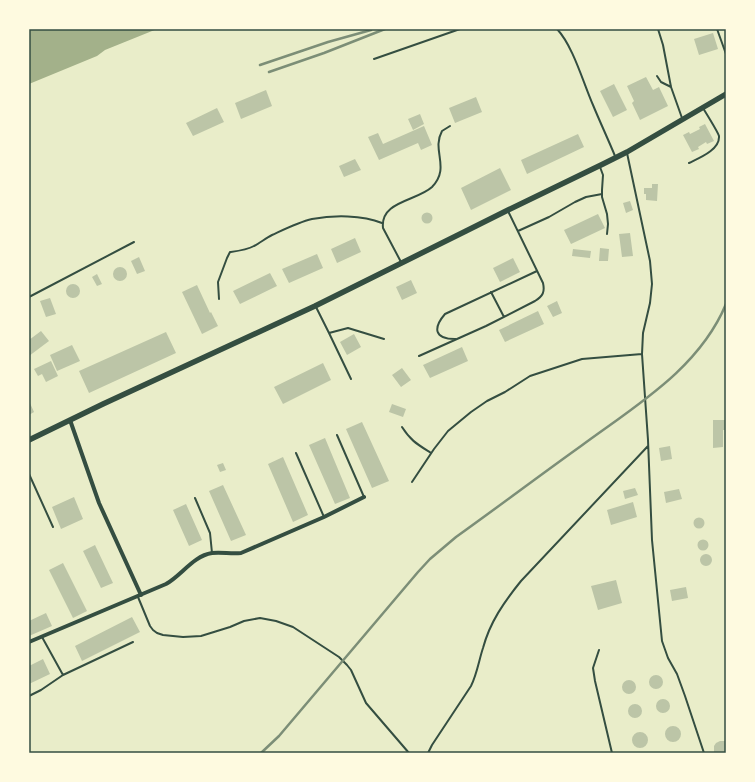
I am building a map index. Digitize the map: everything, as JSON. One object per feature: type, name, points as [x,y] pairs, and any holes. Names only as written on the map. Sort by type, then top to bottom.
[{"type":"street","points":[[29,440],[103,404],[315,306],[627,152],[726,94]]},
{"type":"street","points":[[70,420],[98,502],[139,596]]},
{"type":"street","points":[[29,642],[139,596],[173,580],[196,559],[203,555],[212,553],[241,553],[324,517],[364,497]]},
{"type":"lane","points":[[374,60],[460,29]]},
{"type":"lane","points":[[557,29],[574,58],[592,105],[616,157]]},
{"type":"lane","points":[[658,29],[663,45],[671,87],[682,120]]},
{"type":"lane","points":[[717,29],[726,54]]},
{"type":"lane","points":[[657,76],[662,82],[671,87]]},
{"type":"lane","points":[[690,163],[711,151],[716,147],[718,142],[719,136],[703,107]]},
{"type":"lane","points":[[402,263],[385,234],[382,223],[384,216],[392,207],[426,191],[438,179],[441,171],[441,164],[438,141],[442,131],[450,126]]},
{"type":"lane","points":[[627,152],[651,273],[652,293],[643,333],[642,354],[649,446],[652,540],[662,642],[668,658],[677,674],[704,753]]},
{"type":"lane","points":[[599,165],[604,175],[602,194],[607,214],[607,234]]},
{"type":"lane","points":[[518,231],[549,218],[586,196],[602,194]]},
{"type":"lane","points":[[419,356],[504,317],[535,301],[543,294],[543,283],[508,210]]},
{"type":"lane","points":[[219,299],[218,282],[230,252],[253,247],[271,235],[313,219],[364,217],[374,219],[382,223]]},
{"type":"lane","points":[[29,297],[134,242]]},
{"type":"lane","points":[[456,340],[444,338],[437,331],[439,320],[445,314],[537,271]]},
{"type":"lane","points":[[491,292],[504,317]]},
{"type":"lane","points":[[315,306],[351,379]]},
{"type":"lane","points":[[329,333],[348,328],[384,339]]},
{"type":"lane","points":[[412,482],[431,453],[448,431],[487,401],[505,392],[530,376],[582,359],[642,354]]},
{"type":"lane","points":[[402,427],[409,437],[431,453]]},
{"type":"lane","points":[[337,435],[364,497]]},
{"type":"lane","points":[[428,753],[472,686],[482,649],[491,625],[496,614],[506,600],[521,582],[649,446]]},
{"type":"lane","points":[[296,454],[324,517]]},
{"type":"lane","points":[[29,474],[54,527]]},
{"type":"lane","points":[[195,498],[210,533],[212,553]]},
{"type":"lane","points":[[139,596],[150,626],[157,633],[163,635],[183,638],[201,636],[244,621],[260,618],[276,621],[293,627],[339,657],[347,665],[351,670],[366,703],[409,753]]},
{"type":"lane","points":[[42,637],[63,675]]},
{"type":"lane","points":[[29,696],[41,690],[63,675],[133,642]]},
{"type":"lane","points":[[599,650],[593,668],[612,753]]},
{"type":"shaded area","points":[[29,29],[157,29],[105,50],[97,56],[29,84]]},
{"type":"building","points":[[713,33],[718,49],[699,55],[694,39]]},
{"type":"building","points":[[646,77],[653,90],[659,87],[668,106],[640,120],[632,103],[634,101],[627,86]]},
{"type":"building","points":[[614,84],[627,110],[613,117],[600,91]]},
{"type":"building","points":[[266,90],[272,106],[241,119],[235,103]]},
{"type":"building","points":[[476,97],[482,112],[455,123],[449,108]]},
{"type":"building","points":[[217,108],[224,122],[193,136],[186,123]]},
{"type":"building","points":[[420,114],[424,124],[413,130],[408,119]]},
{"type":"building","points":[[705,124],[714,141],[707,144],[706,142],[698,147],[699,149],[692,152],[683,135],[689,132],[690,134],[700,129],[699,127]]},
{"type":"building","points":[[424,126],[432,145],[421,150],[418,143],[379,160],[368,137],[378,133],[383,144]]},
{"type":"building","points":[[578,134],[584,147],[527,174],[521,160]]},
{"type":"building","points":[[355,159],[361,170],[344,177],[339,166]]},
{"type":"building","points":[[500,168],[511,190],[471,210],[461,188]]},
{"type":"building","points":[[652,184],[658,184],[657,201],[646,200],[646,194],[644,194],[644,188],[652,188]]},
{"type":"building","points":[[630,201],[633,210],[626,213],[623,203]]},
{"type":"building","points":[[427,212],[431,214],[433,218],[431,222],[427,224],[423,222],[421,218],[423,214]]},
{"type":"building","points":[[598,214],[605,228],[571,244],[564,230]]},
{"type":"building","points":[[630,233],[633,256],[622,257],[619,234]]},
{"type":"building","points":[[355,238],[361,252],[337,263],[331,249]]},
{"type":"building","points":[[600,248],[609,249],[608,261],[599,261]]},
{"type":"building","points":[[573,249],[591,251],[590,258],[572,256]]},
{"type":"building","points":[[317,254],[323,268],[289,283],[282,269]]},
{"type":"building","points":[[139,257],[145,271],[137,274],[131,261]]},
{"type":"building","points":[[513,258],[520,272],[500,282],[493,268]]},
{"type":"building","points":[[117,267],[123,267],[127,271],[127,277],[123,281],[117,281],[113,277],[113,271]]},
{"type":"building","points":[[270,273],[277,286],[240,304],[233,291]]},
{"type":"building","points":[[97,274],[102,284],[97,286],[92,277]]},
{"type":"building","points":[[411,280],[417,293],[402,300],[396,287]]},
{"type":"building","points":[[70,284],[76,284],[80,288],[80,294],[76,298],[70,298],[66,294],[66,288]]},
{"type":"building","points":[[197,285],[218,326],[202,334],[182,292]]},
{"type":"building","points":[[50,298],[56,314],[46,317],[40,301]]},
{"type":"building","points":[[557,301],[562,313],[553,317],[547,306]]},
{"type":"building","points":[[538,311],[544,324],[505,342],[499,330]]},
{"type":"building","points":[[41,331],[49,341],[29,356],[29,340]]},
{"type":"building","points":[[166,332],[176,353],[89,393],[79,371]]},
{"type":"building","points":[[354,334],[361,347],[347,355],[340,342]]},
{"type":"building","points":[[72,345],[80,361],[57,371],[50,355]]},
{"type":"building","points":[[462,347],[468,361],[430,378],[423,365]]},
{"type":"building","points":[[51,361],[58,376],[46,382],[42,374],[38,376],[34,369]]},
{"type":"building","points":[[323,363],[331,380],[283,404],[274,387]]},
{"type":"building","points":[[402,368],[411,380],[401,387],[392,375]]},
{"type":"building","points":[[29,401],[34,412],[29,415]]},
{"type":"building","points":[[392,404],[406,409],[403,417],[389,412]]},
{"type":"building","points":[[713,420],[726,420],[726,430],[723,430],[723,447],[713,448]]},
{"type":"building","points":[[362,422],[389,481],[372,488],[346,429]]},
{"type":"building","points":[[325,438],[350,498],[335,504],[309,445]]},
{"type":"building","points":[[670,446],[672,459],[661,461],[659,448]]},
{"type":"building","points":[[283,457],[308,515],[293,522],[268,464]]},
{"type":"building","points":[[223,463],[226,470],[220,472],[217,465]]},
{"type":"building","points":[[223,485],[246,535],[231,541],[209,491]]},
{"type":"building","points":[[635,488],[638,495],[625,499],[623,491]]},
{"type":"building","points":[[679,489],[682,499],[666,503],[664,492]]},
{"type":"building","points":[[74,497],[83,519],[61,529],[52,507]]},
{"type":"building","points":[[633,502],[637,517],[611,525],[607,510]]},
{"type":"building","points":[[186,504],[202,540],[189,546],[173,510]]},
{"type":"building","points":[[697,518],[701,518],[703,519],[703,527],[697,528],[694,525],[694,521]]},
{"type":"building","points":[[701,540],[705,540],[707,541],[707,549],[701,550],[698,547],[698,543]]},
{"type":"building","points":[[95,545],[113,583],[101,588],[83,551]]},
{"type":"building","points":[[704,554],[708,554],[712,560],[708,566],[704,566],[700,562],[700,558]]},
{"type":"building","points":[[63,563],[87,611],[73,618],[49,570]]},
{"type":"building","points":[[616,580],[622,603],[598,610],[591,586]]},
{"type":"building","points":[[686,587],[688,598],[672,601],[670,590]]},
{"type":"building","points":[[46,613],[52,626],[29,636],[29,621]]},
{"type":"building","points":[[132,617],[140,632],[82,661],[75,646]]},
{"type":"building","points":[[43,659],[50,674],[29,684],[29,666]]},
{"type":"building","points":[[656,675],[661,677],[663,682],[661,687],[656,689],[651,687],[649,682],[651,677]]},
{"type":"building","points":[[629,680],[634,682],[636,687],[634,692],[629,694],[624,692],[622,687],[624,682]]},
{"type":"building","points":[[663,699],[668,701],[670,706],[668,711],[663,713],[658,711],[656,706],[658,701]]},
{"type":"building","points":[[635,704],[640,706],[642,711],[640,716],[635,718],[630,716],[628,711],[630,706]]},
{"type":"building","points":[[673,726],[680,731],[681,734],[676,741],[673,742],[666,737],[665,734],[670,727]]},
{"type":"building","points":[[640,732],[647,737],[648,740],[643,747],[640,748],[633,743],[632,740],[637,733]]},
{"type":"building","points":[[720,741],[726,741],[726,753],[714,753],[714,746]]},
{"type":"railway","points":[[269,72],[324,53],[385,29]]},
{"type":"railway","points":[[260,65],[328,42],[371,30]]},
{"type":"railway","points":[[261,753],[279,736],[430,559],[456,537],[623,416],[664,384],[700,348],[714,327],[726,304]]}]
